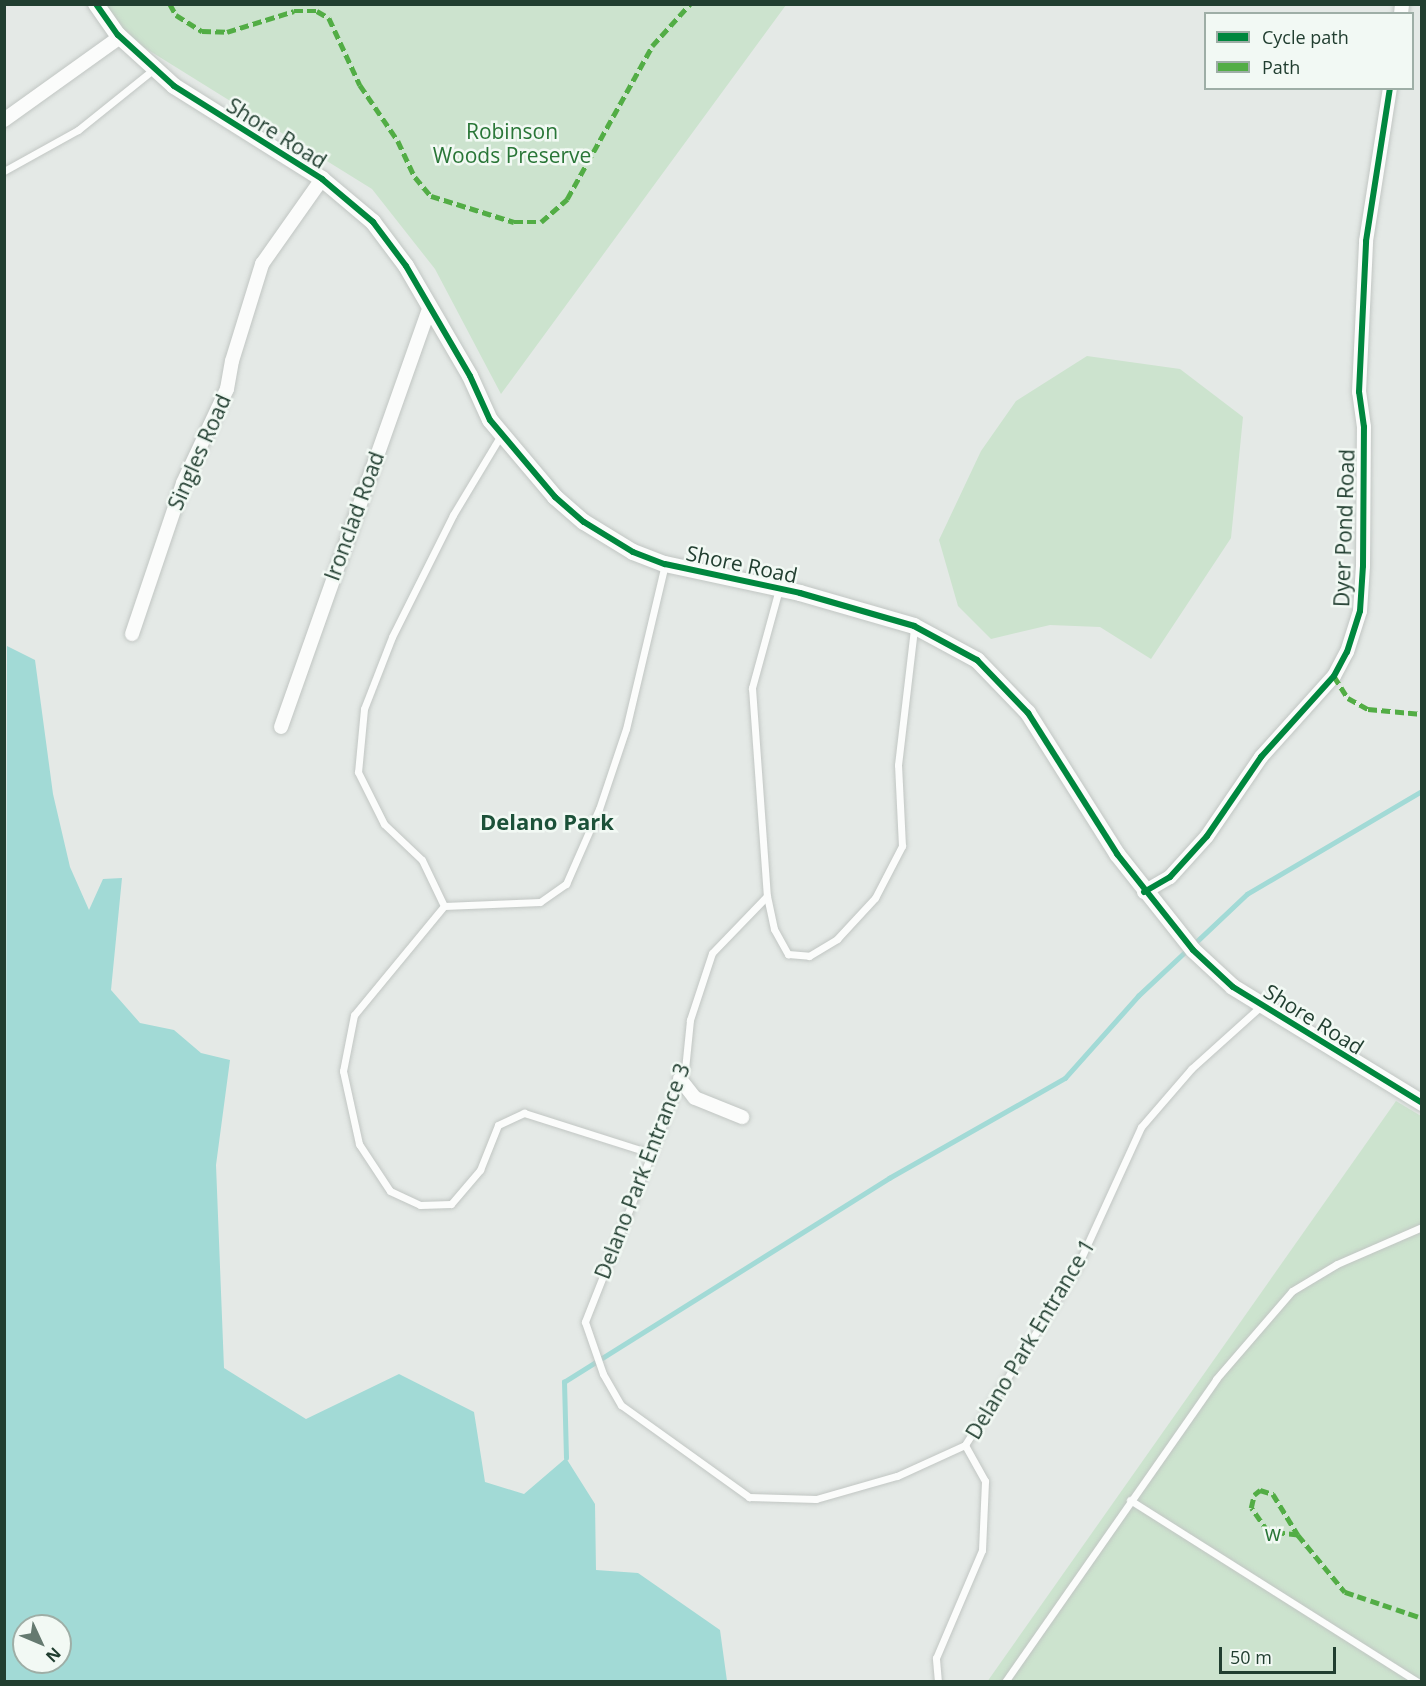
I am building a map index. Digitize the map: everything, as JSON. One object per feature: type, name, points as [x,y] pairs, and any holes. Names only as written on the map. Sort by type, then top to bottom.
[{"type":"street","name":"Shore Road","points":[[96,4],[120,37],[154,69],[214,113],[321,179],[373,222],[406,266],[490,420],[503,432],[555,497],[585,522],[633,552],[665,564],[778,589],[914,626],[977,660],[1028,713],[1144,892],[1193,950],[1233,987],[1261,1006],[1422,1103]]},
{"type":"street","points":[[4,120],[120,37]]},
{"type":"street","name":"Dyer Pond Road","points":[[1144,892],[1170,876],[1208,836],[1261,757],[1334,676],[1347,652],[1360,611],[1363,566],[1364,427],[1359,392],[1366,241],[1390,90]]},
{"type":"street","name":"Singles Road","points":[[132,634],[183,483],[227,389],[232,361],[262,264],[321,179]]},
{"type":"street","name":"Ironclad Road","points":[[280,727],[430,307]]},
{"type":"street","points":[[680,1079],[695,1098],[742,1117]]},
{"type":"lane","points":[[4,171],[78,130],[154,69]]},
{"type":"lane","points":[[444,906],[423,860],[384,824],[358,772],[364,709],[397,627],[453,515],[503,432]]},
{"type":"lane","points":[[650,1153],[524,1113],[498,1125],[480,1170],[452,1204],[420,1205],[390,1191],[359,1144],[343,1071],[354,1015],[444,906],[540,902],[566,884],[599,809],[626,729],[665,564]]},
{"type":"lane","points":[[778,589],[752,688],[767,896],[774,930],[788,954],[809,956],[837,939],[875,898],[902,846],[898,765],[914,626]]},
{"type":"lane","name":"Delano Park Entrance 3","points":[[767,896],[712,953],[690,1020],[680,1079],[585,1322],[603,1374],[621,1405],[749,1497],[816,1499],[897,1476],[965,1445]]},
{"type":"lane","name":"Delano Park Entrance 1","points":[[938,1682],[936,1658],[982,1550],[985,1481],[965,1445],[1076,1269],[1141,1127],[1191,1069],[1261,1006]]},
{"type":"lane","points":[[1005,1682],[1216,1379],[1292,1291],[1337,1263],[1422,1227]]},
{"type":"lane","points":[[1131,1500],[1418,1682]]},
{"type":"green space","name":"Robinson Woods Preserve","points":[[104,5],[786,5],[501,394],[435,269],[372,189],[121,33]]},
{"type":"green space","points":[[1087,356],[1180,369],[1243,417],[1231,538],[1151,659],[1100,627],[1050,625],[991,639],[958,606],[939,540],[981,451],[1016,401]]},
{"type":"green space","name":"w","points":[[1396,1101],[1421,1116],[1421,1681],[987,1682]]},
{"type":"water","points":[[7,646],[35,660],[53,794],[70,867],[89,910],[103,879],[122,878],[111,990],[140,1023],[174,1030],[201,1053],[230,1060],[216,1165],[224,1368],[306,1419],[399,1374],[474,1412],[485,1482],[524,1494],[566,1458],[595,1504],[596,1570],[638,1573],[720,1630],[727,1681],[5,1681]]},
{"type":"waterway","points":[[1193,945],[1247,894],[1422,791]]},
{"type":"waterway","points":[[566,1458],[564,1382],[889,1178],[1065,1078],[1138,996],[1187,950]]},
{"type":"marked path","points":[[170,4],[176,15],[202,31],[227,32],[294,11],[317,11],[329,18],[360,85],[398,141],[415,177],[431,196],[514,222],[541,222],[567,199],[652,46],[690,4]]},
{"type":"marked path","points":[[1334,676],[1348,698],[1368,709],[1422,714]]},
{"type":"marked path","points":[[1298,1535],[1268,1532],[1251,1508],[1254,1495],[1260,1490],[1273,1494],[1298,1535],[1345,1592],[1422,1618]]},
{"type":"cycle path","points":[[96,4],[118,35],[174,86],[322,179],[373,222],[406,266],[470,376],[490,420],[555,497],[584,522],[633,552],[665,564],[800,593],[914,626],[977,660],[1028,713],[1117,854],[1193,950],[1233,987],[1422,1103]]},
{"type":"cycle path","points":[[1144,892],[1170,877],[1207,836],[1261,757],[1334,676],[1347,652],[1360,611],[1363,566],[1364,427],[1359,392],[1366,241],[1390,90]]},
{"type":"district","name":"Delano Park","points":[[547,822]]}]
